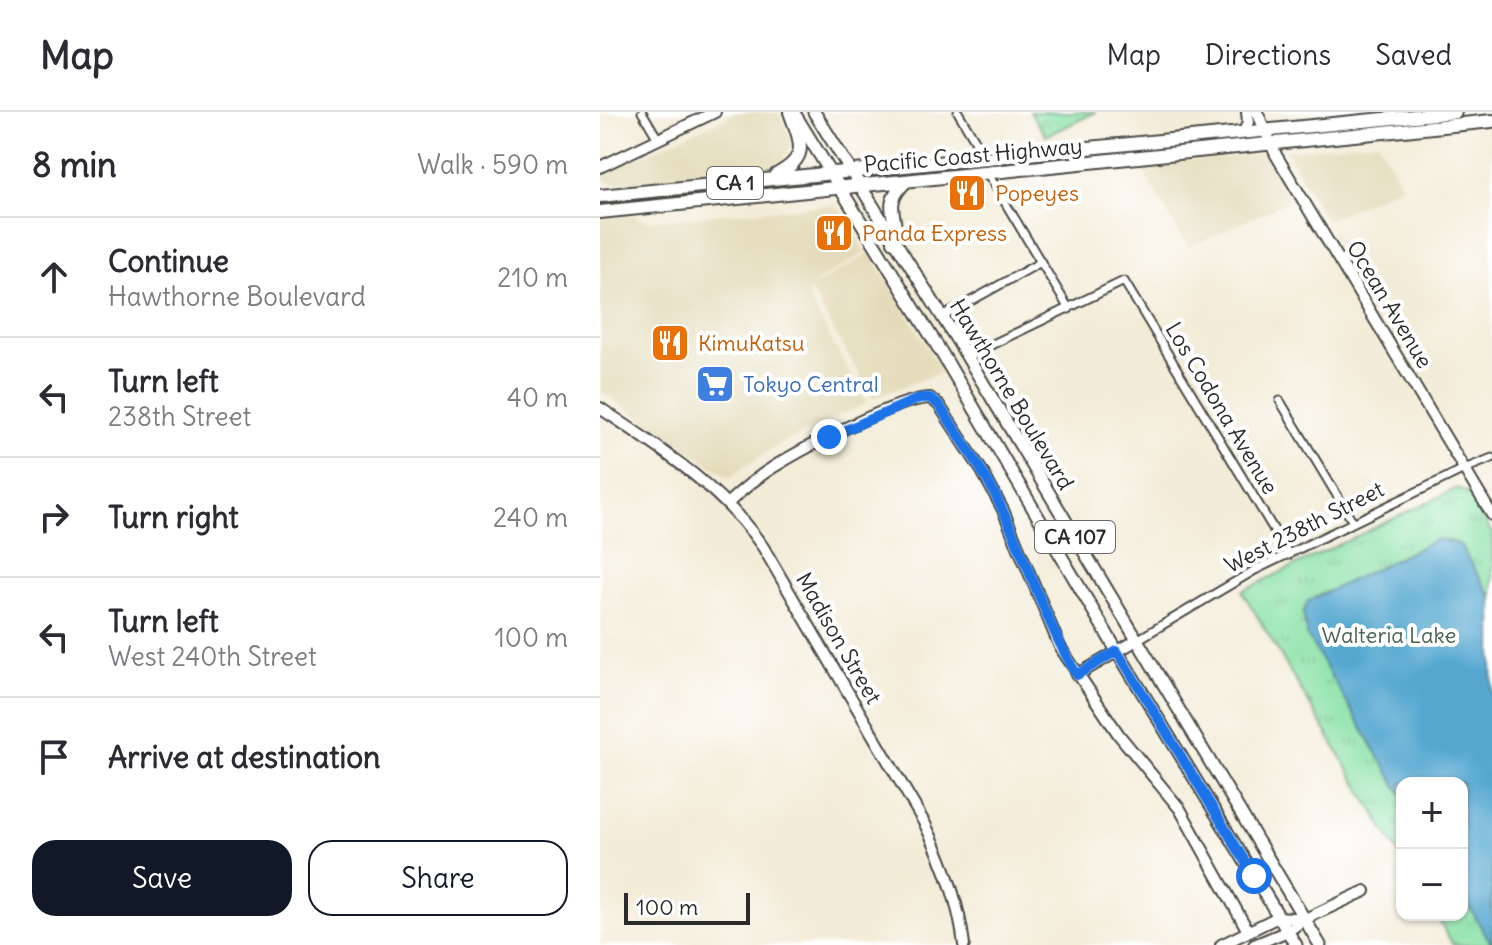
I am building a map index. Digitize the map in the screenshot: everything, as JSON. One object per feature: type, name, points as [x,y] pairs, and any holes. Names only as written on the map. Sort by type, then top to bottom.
[{"type":"highway","points":[[766,179],[788,168],[800,155],[800,140],[792,112]]},
{"type":"highway","name":"Pacific Coast Highway","points":[[600,196],[1455,112]]},
{"type":"highway","name":"Pacific Coast Highway","points":[[600,212],[1492,121]]},
{"type":"highway","points":[[894,242],[897,229],[891,205],[896,192],[905,182]]},
{"type":"highway","points":[[600,204],[629,201],[641,193]]},
{"type":"main road","name":"Hawthorne Boulevard","points":[[792,112],[944,357],[1117,651],[1296,945]]},
{"type":"main road","name":"Hawthorne Boulevard","points":[[814,112],[942,317],[1320,945]]},
{"type":"street","points":[[642,112],[658,139]]},
{"type":"street","points":[[600,167],[715,112]]},
{"type":"street","points":[[958,112],[986,159]]},
{"type":"street","points":[[1244,132],[1248,122],[1247,112]]},
{"type":"street","name":"Ocean Avenue","points":[[1257,112],[1271,145],[1492,515]]},
{"type":"street","points":[[966,357],[1069,309],[988,174]]},
{"type":"street","points":[[942,317],[1041,262]]},
{"type":"street","name":"Los Codona Avenue","points":[[1069,309],[1124,281],[1289,555]]},
{"type":"street","points":[[728,503],[770,469],[873,416],[920,398],[930,398],[939,405],[1003,510],[1060,647],[1119,735],[1180,809],[1248,931]]},
{"type":"street","points":[[1280,401],[1353,522]]},
{"type":"street","name":"Madison Street","points":[[600,408],[674,457],[728,503],[765,551],[925,824],[949,880],[964,945]]},
{"type":"street","name":"West 238th Street","points":[[1137,640],[1205,602],[1223,588],[1353,522],[1492,458]]},
{"type":"street","points":[[1077,675],[1137,640]]},
{"type":"street","points":[[1254,945],[1365,891]]},
{"type":"street","points":[[1221,945],[1278,917],[1305,919]]},
{"type":"shaded area","points":[[738,112],[778,112],[792,144],[780,167],[612,184],[601,174]]},
{"type":"shaded area","points":[[1378,141],[1402,185],[1326,221],[1286,151]]},
{"type":"shaded area","points":[[1263,153],[1291,200],[1188,248],[1140,166]]},
{"type":"shaded area","points":[[832,205],[840,210],[865,253],[812,287],[871,253],[942,372],[873,398],[810,290],[809,299],[866,403],[778,445],[729,477],[600,391],[600,218],[631,215],[648,221]]},
{"type":"green space","points":[[1030,112],[1096,112],[1046,136]]},
{"type":"green space","name":"Walteria Lake","points":[[1457,488],[1468,493],[1492,533],[1492,945],[1453,945],[1439,921],[1468,921],[1468,777],[1396,777],[1396,849],[1242,591]]},
{"type":"water","name":"Walteria Lake","points":[[1437,539],[1459,544],[1492,598],[1492,945],[1468,905],[1468,777],[1396,777],[1396,785],[1307,636],[1303,613],[1308,601]]},
{"type":"place","name":"Popeyes","points":[[967,193]]},
{"type":"place","name":"Panda Express","points":[[834,233]]},
{"type":"place","name":"KimuKatsu","points":[[670,343]]},
{"type":"place","name":"Tokyo Central","points":[[715,384]]},
{"type":"route","points":[[829,437],[920,398],[930,398],[939,405],[1003,510],[1044,612],[1077,675],[1117,651],[1254,876]]}]
